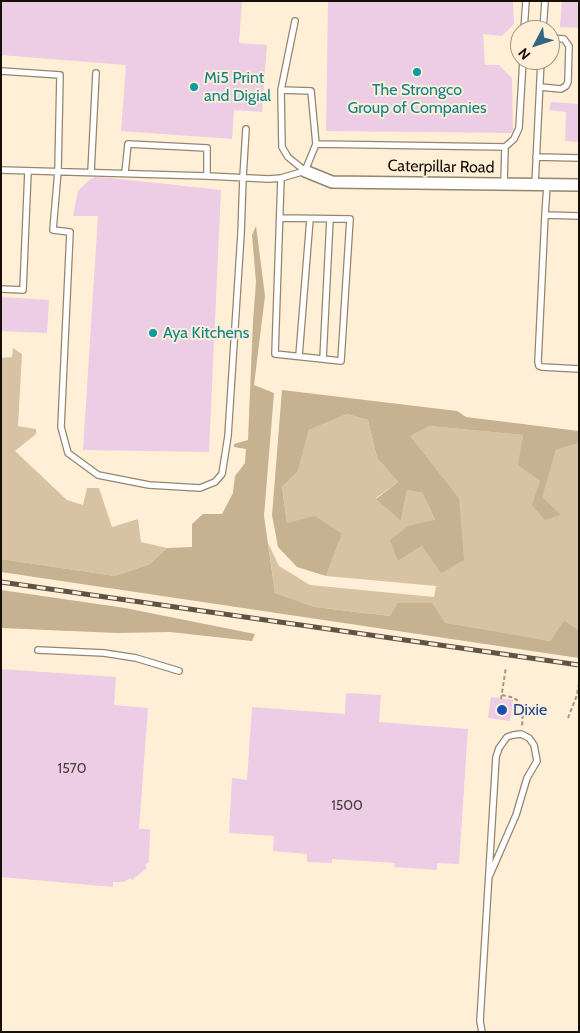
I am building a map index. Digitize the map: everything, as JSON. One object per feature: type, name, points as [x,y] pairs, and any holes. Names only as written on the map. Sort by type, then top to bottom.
[{"type":"street","name":"Caterpillar Road","points":[[305,171],[332,182],[579,185]]},
{"type":"lane","points":[[525,20],[526,1]]},
{"type":"lane","points":[[544,20],[545,1]]},
{"type":"lane","points":[[295,21],[281,90],[282,147],[288,157],[305,171]]},
{"type":"lane","points":[[540,87],[561,89],[568,82],[570,46],[564,39],[560,39]]},
{"type":"lane","points":[[316,144],[505,147],[514,139],[519,128],[522,70]]},
{"type":"lane","points":[[541,70],[536,157],[545,215],[538,362],[539,366],[542,367],[579,368]]},
{"type":"lane","points":[[1,71],[60,75],[58,171],[53,230],[70,232],[61,427],[68,453],[98,475],[149,485],[200,488],[215,482],[222,474],[228,436],[246,129]]},
{"type":"lane","points":[[90,172],[96,73]]},
{"type":"lane","points":[[281,90],[311,92],[316,144],[305,171]]},
{"type":"lane","points":[[125,173],[128,144],[208,148],[207,176]]},
{"type":"lane","points":[[504,184],[505,147]]},
{"type":"lane","points":[[536,157],[579,158]]},
{"type":"lane","points":[[1,170],[269,179],[281,178],[305,171]]},
{"type":"lane","points":[[1,289],[23,290],[28,171]]},
{"type":"lane","points":[[280,218],[350,219],[342,361],[275,354],[281,178]]},
{"type":"lane","points":[[545,215],[579,216]]},
{"type":"lane","points":[[299,356],[310,219]]},
{"type":"lane","points":[[323,359],[330,219]]},
{"type":"lane","points":[[38,650],[104,653],[136,658],[179,671]]},
{"type":"lane","points":[[482,1032],[480,1021],[496,757],[499,748],[507,737],[521,734],[529,738],[534,745],[538,761],[527,778],[516,815],[489,877]]},
{"type":"path","points":[[501,699],[506,667]]},
{"type":"path","points":[[568,718],[577,695],[579,683]]},
{"type":"path","points":[[502,695],[517,700],[523,710],[521,734]]},
{"type":"path","points":[[523,710],[533,711]]},
{"type":"shaded area","points":[[256,226],[265,296],[254,385],[274,393],[264,516],[275,593],[315,607],[390,616],[398,603],[432,603],[445,623],[550,641],[564,620],[579,630],[579,658],[1,572],[1,559],[115,576],[150,564],[167,548],[192,547],[192,524],[203,514],[222,514],[233,493],[235,476],[245,463],[246,449],[234,447],[234,444],[248,440],[256,282],[252,235]]},
{"type":"shaded area","points":[[13,348],[22,354],[18,426],[36,429],[36,434],[15,451],[67,500],[83,505],[87,488],[99,488],[112,527],[138,519],[141,542],[167,548],[150,564],[115,576],[1,559],[1,358],[12,357]]},
{"type":"shaded area","points":[[282,390],[457,411],[466,417],[579,431],[579,443],[556,450],[542,497],[561,515],[545,520],[532,505],[540,481],[518,465],[523,435],[430,426],[410,436],[459,498],[464,560],[441,573],[422,546],[398,561],[390,540],[410,525],[435,520],[423,493],[407,490],[401,521],[376,499],[398,482],[377,458],[368,420],[347,414],[309,430],[298,471],[282,487],[287,523],[315,516],[342,534],[326,576],[297,567],[278,547],[272,515]]},
{"type":"shaded area","points":[[347,414],[368,420],[377,458],[398,482],[376,498],[401,521],[407,490],[424,493],[435,521],[410,525],[398,561],[422,546],[459,498],[409,436],[430,426],[523,435],[519,465],[540,481],[541,497],[556,450],[579,443],[579,630],[564,620],[550,641],[391,616],[315,607],[275,593],[268,543],[279,566],[310,585],[434,597],[436,586],[326,576],[342,534],[287,523],[282,487],[298,471],[309,430]]},
{"type":"shaded area","points":[[1,590],[125,608],[255,634],[252,641],[170,632],[117,633],[1,628]]},
{"type":"building","name":"Mi5 Print and Digial","points":[[1,1],[242,1],[239,43],[267,45],[262,112],[234,110],[232,139],[121,131],[126,65],[1,55]]},
{"type":"building","name":"The Strongco Group of Companies","points":[[328,1],[513,1],[514,20],[510,20],[510,28],[502,36],[483,34],[485,65],[499,65],[512,78],[513,130],[511,133],[326,131]]},
{"type":"building","points":[[562,1],[579,1],[579,28],[560,27]]},
{"type":"building","points":[[551,102],[579,104],[579,142],[565,141],[566,112],[549,110]]},
{"type":"building","name":"Aya Kitchens","points":[[95,177],[221,190],[209,452],[83,450],[98,216],[73,216],[78,191]]},
{"type":"building","points":[[1,297],[49,300],[47,333],[1,331]]},
{"type":"building","points":[[1,669],[116,677],[114,705],[148,708],[139,829],[150,829],[149,862],[145,865],[147,868],[132,880],[130,878],[124,882],[113,882],[113,887],[1,877]]},
{"type":"building","points":[[346,693],[381,695],[379,722],[468,729],[459,864],[437,863],[437,870],[394,867],[395,863],[332,859],[332,863],[307,862],[307,854],[273,851],[274,836],[229,833],[232,778],[247,780],[252,707],[345,714]]},
{"type":"building","points":[[491,697],[513,700],[510,721],[488,718]]},
{"type":"railway","points":[[1,582],[579,665]]},
{"type":"place","name":"The Strongco Group of Companies","points":[[417,72]]},
{"type":"place","name":"Mi5 Print and Digial","points":[[194,87]]},
{"type":"place","name":"Aya Kitchens","points":[[153,333]]},
{"type":"place","name":"Dixie","points":[[502,710]]}]
